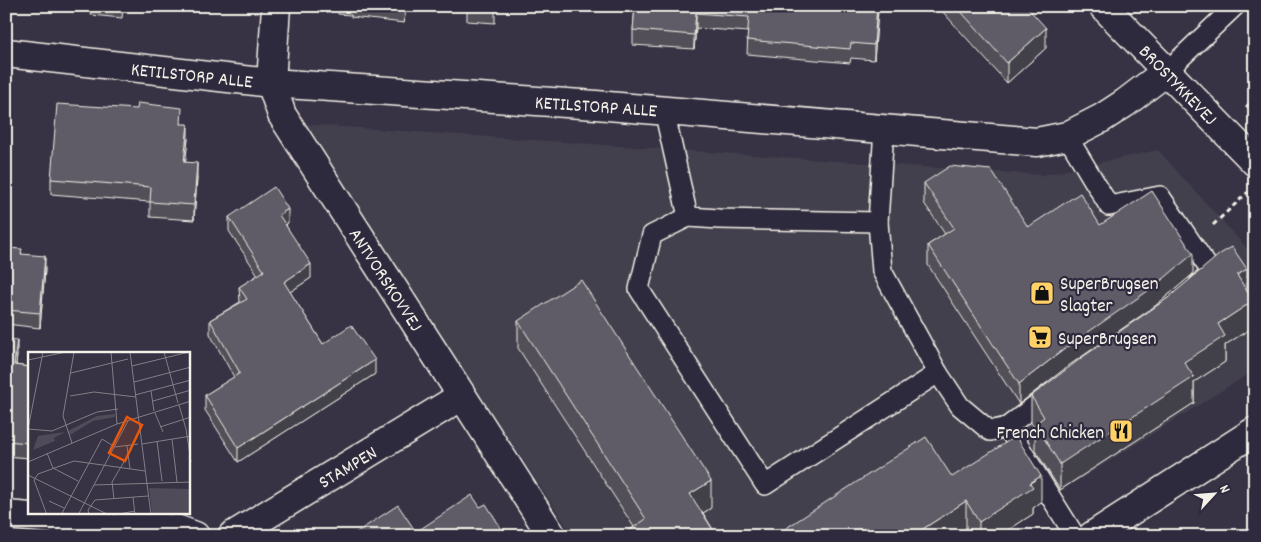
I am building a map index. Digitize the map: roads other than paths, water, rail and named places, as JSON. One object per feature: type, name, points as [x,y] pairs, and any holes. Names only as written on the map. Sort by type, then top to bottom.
[{"type":"street","name":"ANTVORSKOVVEJ","points":[[276,6],[271,83],[282,115],[552,536]]},
{"type":"street","name":"BROSTYKKEVEJ","points":[[1103,6],[1255,162]]},
{"type":"street","name":"KETILSTORP ALLE","points":[[6,53],[271,83],[664,110],[1037,142],[1067,136],[1102,118],[1167,71]]},
{"type":"street","name":"STAMPEN","points":[[232,536],[462,396]]},
{"type":"street","points":[[1092,536],[1255,431]]},
{"type":"street","points":[[6,515],[176,529],[195,536]]},
{"type":"lane","points":[[1167,71],[1235,6]]},
{"type":"lane","points":[[664,110],[688,217]]},
{"type":"lane","points":[[884,129],[878,222],[882,271],[938,373],[960,406],[990,431],[1007,427],[1062,385]]},
{"type":"lane","points":[[1067,136],[1109,206],[1160,196],[1212,273],[1183,297]]},
{"type":"lane","points":[[878,222],[688,217],[652,235],[639,289],[765,484],[938,373]]},
{"type":"lane","points":[[1007,427],[1075,536]]},
{"type":"place","name":"SuperBrugsen Slagter","points":[[1042,293]]},
{"type":"place","name":"SuperBrugsen","points":[[1040,337]]},
{"type":"place","name":"French Chicken","points":[[1121,431]]}]
